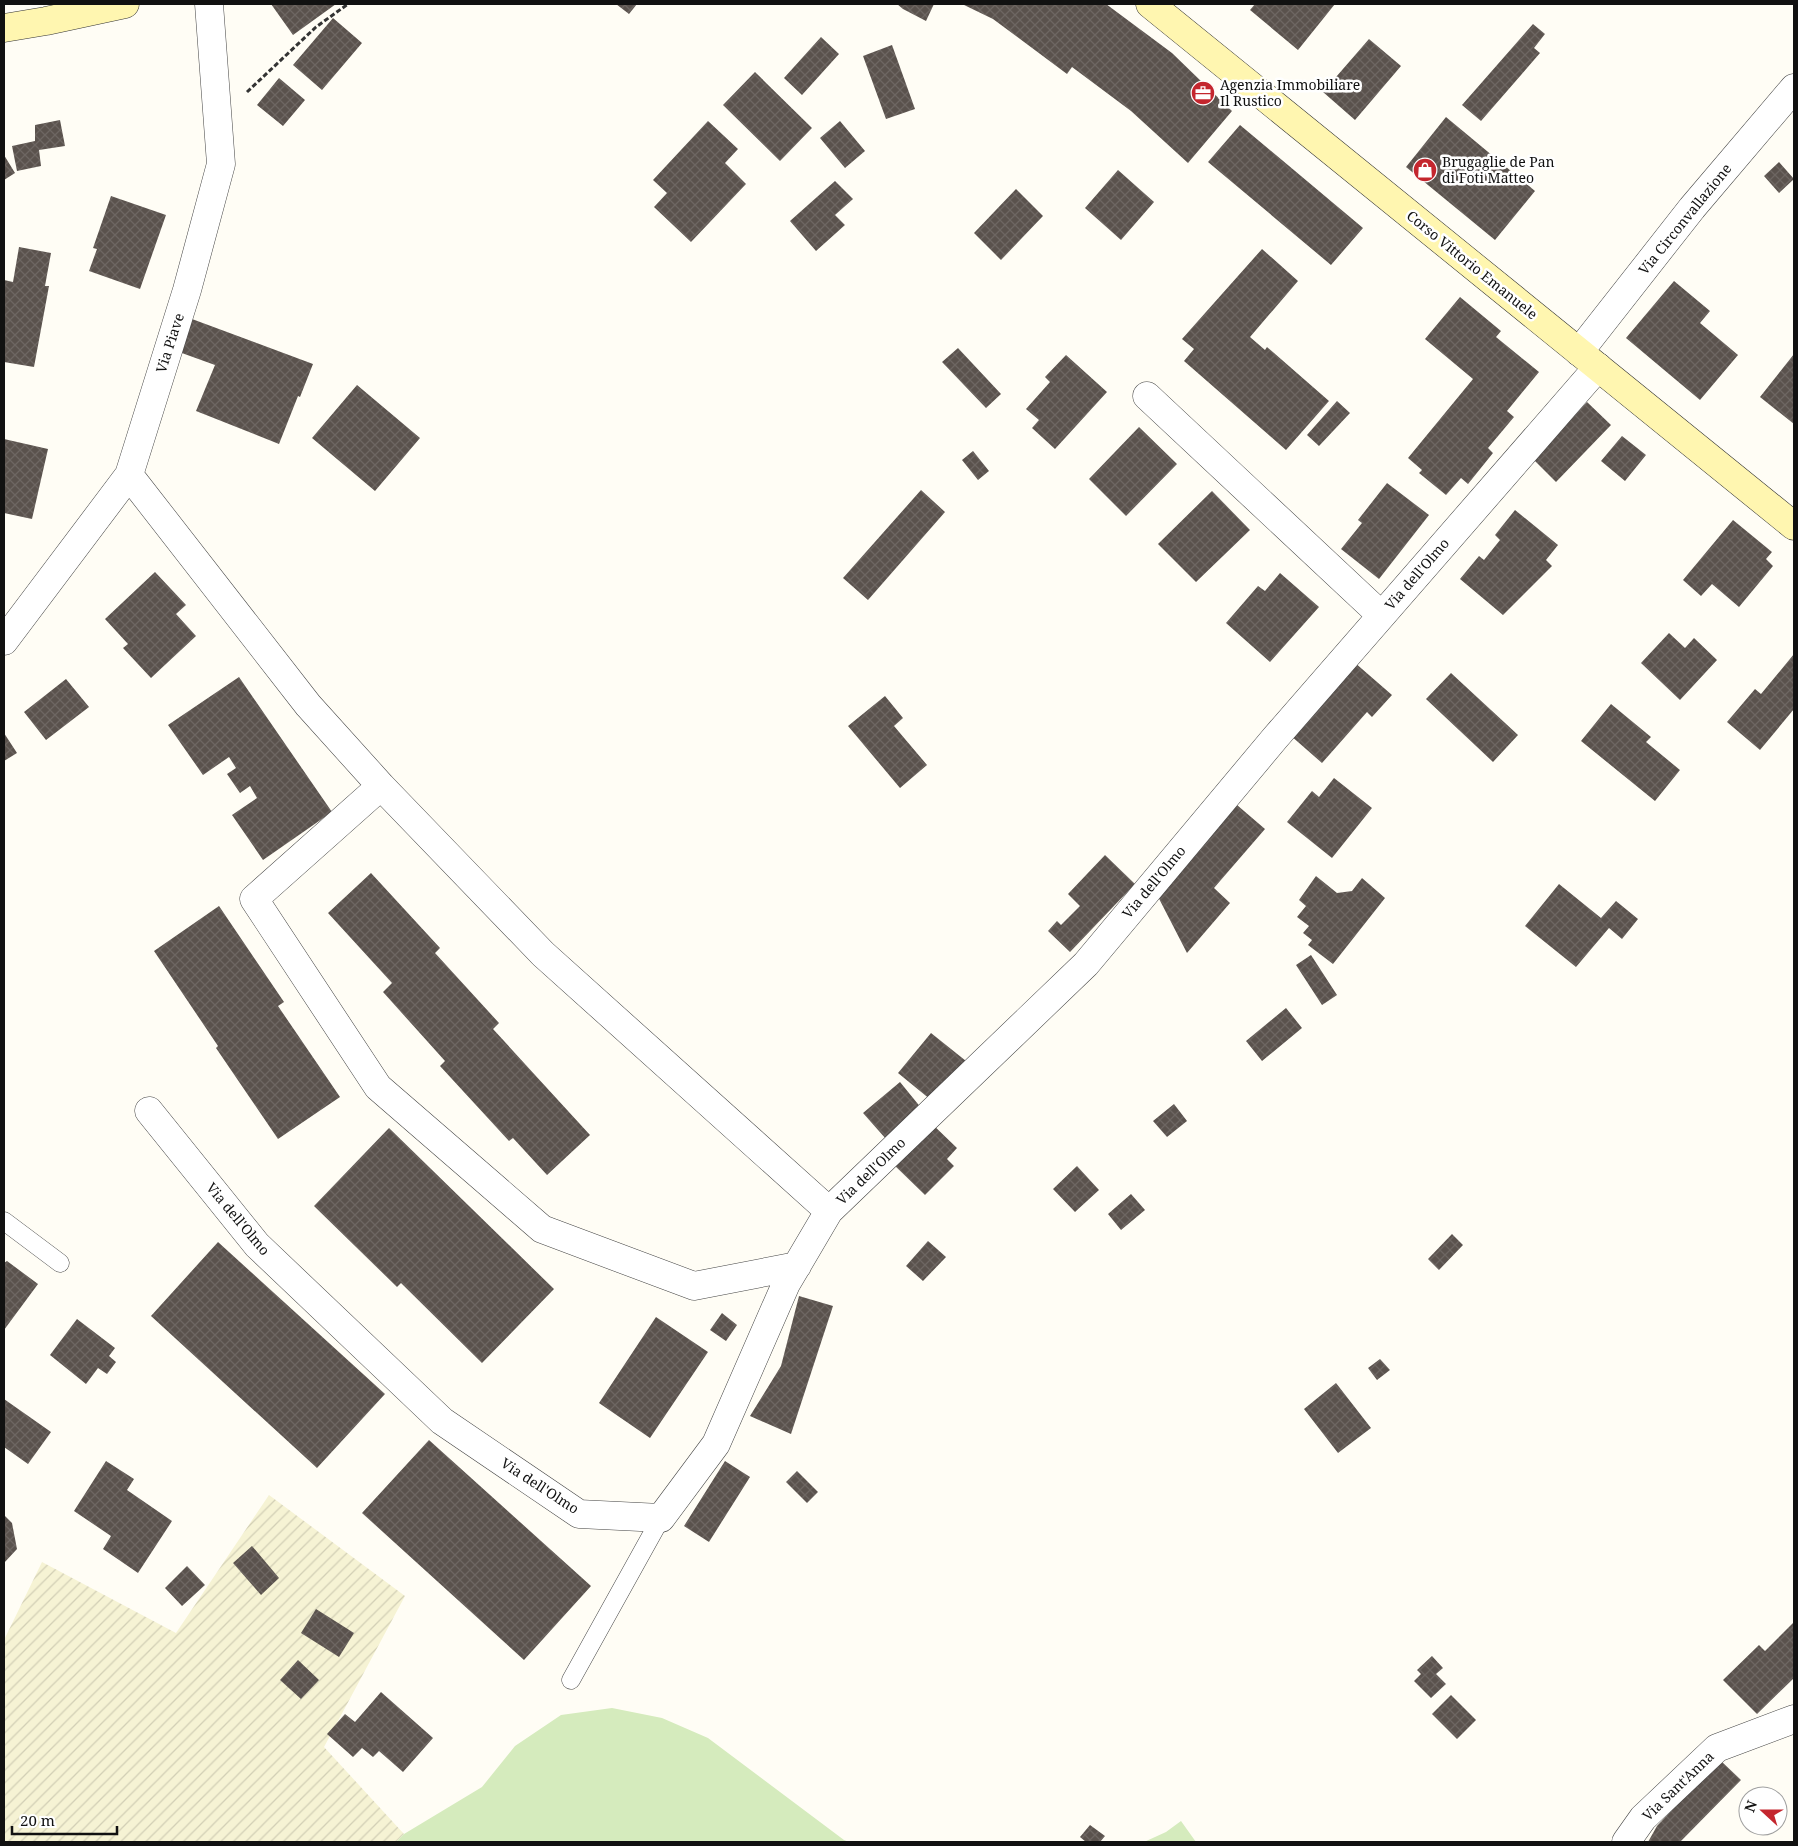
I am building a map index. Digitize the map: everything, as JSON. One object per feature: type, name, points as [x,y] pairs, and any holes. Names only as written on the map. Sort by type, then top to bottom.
[{"type":"main road","points":[[4,28],[125,4]]},
{"type":"main road","name":"Corso Vittorio Emanuele","points":[[1150,4],[1794,526]]},
{"type":"street","name":"Via Piave","points":[[4,641],[129,475],[187,290],[221,164],[209,4]]},
{"type":"street","name":"Via Circonvallazione","points":[[1589,359],[1692,208],[1794,88]]},
{"type":"street","name":"Via dell'Olmo","points":[[149,1111],[257,1245],[442,1421],[579,1514],[661,1518],[716,1444],[786,1284],[829,1212],[1086,964],[1381,614],[1589,359]]},
{"type":"street","points":[[1147,396],[1381,614]]},
{"type":"street","points":[[129,475],[308,705],[382,786],[543,954],[829,1212]]},
{"type":"street","points":[[382,786],[254,899],[378,1087],[542,1229],[694,1286],[797,1266]]},
{"type":"street","name":"Via Sant'Anna","points":[[1626,1842],[1643,1818],[1717,1748],[1794,1719]]},
{"type":"lane","points":[[4,1221],[60,1263]]},
{"type":"lane","points":[[571,1680],[661,1518]]},
{"type":"path","points":[[218,120],[316,27],[348,4]]},
{"type":"shaded area","points":[[269,1495],[405,1596],[324,1747],[404,1834],[396,1842],[4,1842],[4,1640],[42,1562],[176,1633]]},
{"type":"green space","points":[[612,1708],[662,1718],[708,1738],[849,1842],[396,1842],[404,1834],[482,1787],[515,1746],[561,1715]]},
{"type":"green space","points":[[1181,1821],[1196,1842],[1144,1842],[1166,1832]]},
{"type":"building","points":[[271,4],[336,4],[293,35]]},
{"type":"building","points":[[616,4],[637,4],[629,14]]},
{"type":"building","points":[[897,4],[934,4],[926,21]]},
{"type":"building","points":[[962,4],[1106,4],[1172,53],[1232,111],[1188,163],[1131,111],[1072,67],[1067,74],[993,19]]},
{"type":"building","points":[[1255,4],[1335,4],[1298,50],[1250,10]]},
{"type":"building","points":[[333,18],[362,43],[322,90],[293,65]]},
{"type":"building","points":[[1533,24],[1545,34],[1534,48],[1540,53],[1481,121],[1462,105]]},
{"type":"building","points":[[821,37],[839,54],[802,95],[784,78]]},
{"type":"building","points":[[1369,39],[1401,66],[1355,120],[1323,92]]},
{"type":"building","points":[[892,45],[915,109],[886,119],[863,56]]},
{"type":"building","points":[[755,72],[812,128],[780,161],[723,105]]},
{"type":"building","points":[[279,78],[305,100],[283,126],[257,105]]},
{"type":"building","points":[[1446,117],[1535,191],[1495,240],[1406,167]]},
{"type":"building","points":[[60,120],[65,146],[39,150],[41,166],[17,171],[12,146],[35,141],[35,125]]},
{"type":"building","points":[[708,121],[738,149],[725,163],[746,184],[691,242],[654,207],[667,193],[653,180]]},
{"type":"building","points":[[840,121],[865,151],[845,168],[820,138]]},
{"type":"building","points":[[1240,125],[1363,228],[1331,265],[1208,162]]},
{"type":"building","points":[[4,155],[15,173],[4,180]]},
{"type":"building","points":[[1779,162],[1794,179],[1779,193],[1764,176]]},
{"type":"building","points":[[1118,170],[1154,202],[1121,240],[1085,208]]},
{"type":"building","points":[[835,181],[853,199],[835,215],[845,225],[816,251],[790,221]]},
{"type":"building","points":[[1016,189],[1043,216],[1001,260],[974,233]]},
{"type":"building","points":[[111,196],[166,215],[140,289],[89,271],[97,249],[93,248]]},
{"type":"building","points":[[19,247],[51,253],[45,286],[49,286],[34,367],[4,362],[4,280],[13,282]]},
{"type":"building","points":[[1262,249],[1298,281],[1250,337],[1265,350],[1267,347],[1329,401],[1286,450],[1184,361],[1194,349],[1182,339]]},
{"type":"building","points":[[1674,281],[1710,311],[1700,323],[1738,355],[1700,400],[1626,338]]},
{"type":"building","points":[[1460,297],[1501,331],[1496,337],[1539,372],[1507,411],[1514,417],[1488,448],[1493,453],[1468,484],[1461,478],[1446,495],[1419,473],[1422,470],[1408,458],[1473,379],[1425,339]]},
{"type":"building","points":[[192,319],[313,364],[279,444],[196,411],[215,365],[179,352]]},
{"type":"building","points":[[958,348],[1001,394],[986,408],[942,362]]},
{"type":"building","points":[[1794,354],[1794,424],[1760,397]]},
{"type":"building","points":[[1066,355],[1107,392],[1055,449],[1032,428],[1039,420],[1026,409],[1050,382],[1045,377]]},
{"type":"building","points":[[357,385],[420,438],[375,491],[312,438]]},
{"type":"building","points":[[1337,401],[1350,413],[1319,446],[1307,435]]},
{"type":"building","points":[[1587,402],[1611,425],[1556,482],[1533,459]]},
{"type":"building","points":[[1139,427],[1177,464],[1126,516],[1089,479]]},
{"type":"building","points":[[1622,436],[1646,455],[1625,481],[1601,461]]},
{"type":"building","points":[[4,439],[48,449],[32,519],[4,513]]},
{"type":"building","points":[[973,451],[989,471],[978,480],[962,460]]},
{"type":"building","points":[[1387,483],[1429,515],[1379,579],[1341,549],[1362,523],[1358,520]]},
{"type":"building","points":[[921,490],[945,512],[868,600],[843,578]]},
{"type":"building","points":[[1212,491],[1250,530],[1196,582],[1158,544]]},
{"type":"building","points":[[1515,510],[1558,545],[1546,560],[1552,566],[1503,615],[1460,579],[1479,556],[1484,560],[1500,540],[1495,535]]},
{"type":"building","points":[[1733,520],[1772,552],[1766,559],[1773,566],[1739,607],[1712,584],[1701,596],[1683,580]]},
{"type":"building","points":[[155,572],[186,605],[176,614],[196,636],[151,678],[123,648],[128,644],[105,619]]},
{"type":"building","points":[[1280,573],[1319,607],[1270,662],[1226,623],[1258,586],[1265,591]]},
{"type":"building","points":[[1669,633],[1685,648],[1694,638],[1717,660],[1680,700],[1641,663]]},
{"type":"building","points":[[1794,654],[1794,709],[1760,750],[1727,722],[1755,689],[1761,694]]},
{"type":"building","points":[[1354,662],[1392,695],[1372,717],[1367,712],[1322,763],[1290,735]]},
{"type":"building","points":[[1451,673],[1518,735],[1493,762],[1426,699]]},
{"type":"building","points":[[239,677],[332,812],[263,860],[232,815],[257,798],[250,786],[240,793],[227,774],[236,768],[229,757],[203,775],[168,725]]},
{"type":"building","points":[[66,679],[89,707],[46,740],[24,712]]},
{"type":"building","points":[[885,696],[903,718],[894,726],[927,765],[900,788],[848,726]]},
{"type":"building","points":[[1611,704],[1651,737],[1646,742],[1680,770],[1655,801],[1581,741]]},
{"type":"building","points":[[4,733],[17,753],[4,761]]},
{"type":"building","points":[[1334,778],[1372,808],[1332,858],[1287,822],[1312,791],[1319,797]]},
{"type":"building","points":[[1230,799],[1265,829],[1214,888],[1230,903],[1187,953],[1153,887]]},
{"type":"building","points":[[1105,855],[1135,884],[1070,952],[1048,931],[1057,921],[1061,925],[1080,906],[1068,894]]},
{"type":"building","points":[[371,873],[440,948],[435,953],[499,1023],[493,1029],[590,1135],[547,1175],[513,1138],[509,1141],[440,1066],[445,1061],[383,992],[392,983],[328,913]]},
{"type":"building","points":[[1316,876],[1337,893],[1352,891],[1362,878],[1385,898],[1333,964],[1308,945],[1312,940],[1303,933],[1309,926],[1297,917],[1306,906],[1299,900]]},
{"type":"building","points":[[1559,884],[1601,918],[1616,901],[1638,919],[1622,939],[1609,928],[1576,967],[1525,926]]},
{"type":"building","points":[[219,906],[284,1002],[278,1006],[340,1097],[278,1139],[216,1048],[218,1046],[154,951]]},
{"type":"building","points":[[1311,955],[1337,995],[1322,1005],[1296,965]]},
{"type":"building","points":[[1286,1008],[1302,1028],[1262,1061],[1246,1041]]},
{"type":"building","points":[[931,1033],[971,1065],[931,1100],[898,1073]]},
{"type":"building","points":[[900,1082],[922,1109],[886,1139],[863,1113]]},
{"type":"building","points":[[1174,1104],[1187,1121],[1167,1137],[1153,1121]]},
{"type":"building","points":[[929,1121],[957,1148],[947,1159],[954,1166],[925,1195],[890,1161]]},
{"type":"building","points":[[389,1128],[554,1289],[482,1363],[401,1283],[397,1287],[314,1206]]},
{"type":"building","points":[[1077,1166],[1099,1190],[1075,1212],[1053,1189]]},
{"type":"building","points":[[1131,1194],[1145,1210],[1121,1230],[1108,1214]]},
{"type":"building","points":[[1452,1234],[1463,1245],[1439,1270],[1428,1259]]},
{"type":"building","points":[[928,1241],[946,1257],[923,1281],[906,1266]]},
{"type":"building","points":[[218,1242],[385,1394],[317,1468],[151,1316]]},
{"type":"building","points":[[7,1261],[38,1284],[4,1330],[4,1263]]},
{"type":"building","points":[[799,1296],[833,1306],[791,1434],[750,1416],[781,1366]]},
{"type":"building","points":[[722,1313],[737,1325],[726,1341],[710,1330]]},
{"type":"building","points":[[656,1317],[708,1352],[650,1438],[599,1403]]},
{"type":"building","points":[[77,1319],[115,1348],[109,1356],[116,1362],[107,1374],[98,1368],[86,1384],[50,1355]]},
{"type":"building","points":[[1380,1359],[1390,1370],[1377,1380],[1368,1368]]},
{"type":"building","points":[[1336,1383],[1371,1428],[1338,1453],[1304,1409]]},
{"type":"building","points":[[4,1399],[51,1432],[28,1464],[4,1447]]},
{"type":"building","points":[[429,1440],[591,1586],[524,1660],[362,1513]]},
{"type":"building","points":[[106,1461],[134,1479],[127,1490],[172,1521],[138,1573],[103,1549],[111,1536],[74,1511]]},
{"type":"building","points":[[725,1461],[750,1477],[709,1542],[684,1526]]},
{"type":"building","points":[[797,1471],[818,1492],[807,1503],[786,1482]]},
{"type":"building","points":[[4,1515],[12,1523],[17,1549],[4,1563]]},
{"type":"building","points":[[252,1546],[279,1578],[261,1595],[233,1563]]},
{"type":"building","points":[[187,1566],[205,1585],[182,1606],[165,1588]]},
{"type":"building","points":[[316,1609],[354,1633],[339,1657],[301,1633]]},
{"type":"building","points":[[1794,1622],[1794,1678],[1757,1714],[1723,1680],[1759,1645],[1765,1651]]},
{"type":"building","points":[[1432,1656],[1443,1668],[1436,1674],[1446,1684],[1431,1698],[1414,1681],[1421,1674],[1417,1670]]},
{"type":"building","points":[[298,1660],[319,1680],[301,1699],[280,1680]]},
{"type":"building","points":[[381,1692],[433,1738],[403,1772],[379,1751],[373,1757],[362,1748],[353,1757],[327,1734],[345,1714],[355,1722]]},
{"type":"building","points":[[1451,1695],[1476,1720],[1457,1739],[1432,1714]]},
{"type":"building","points":[[1720,1760],[1741,1780],[1680,1842],[1648,1842],[1657,1826]]},
{"type":"building","points":[[1090,1825],[1105,1836],[1100,1842],[1086,1842],[1080,1837]]},
{"type":"place","name":"Agenzia Immobiliare Il Rustico","points":[[1203,93]]},
{"type":"place","name":"Brugaglie de Pan di Foti Matteo","points":[[1425,170]]}]
